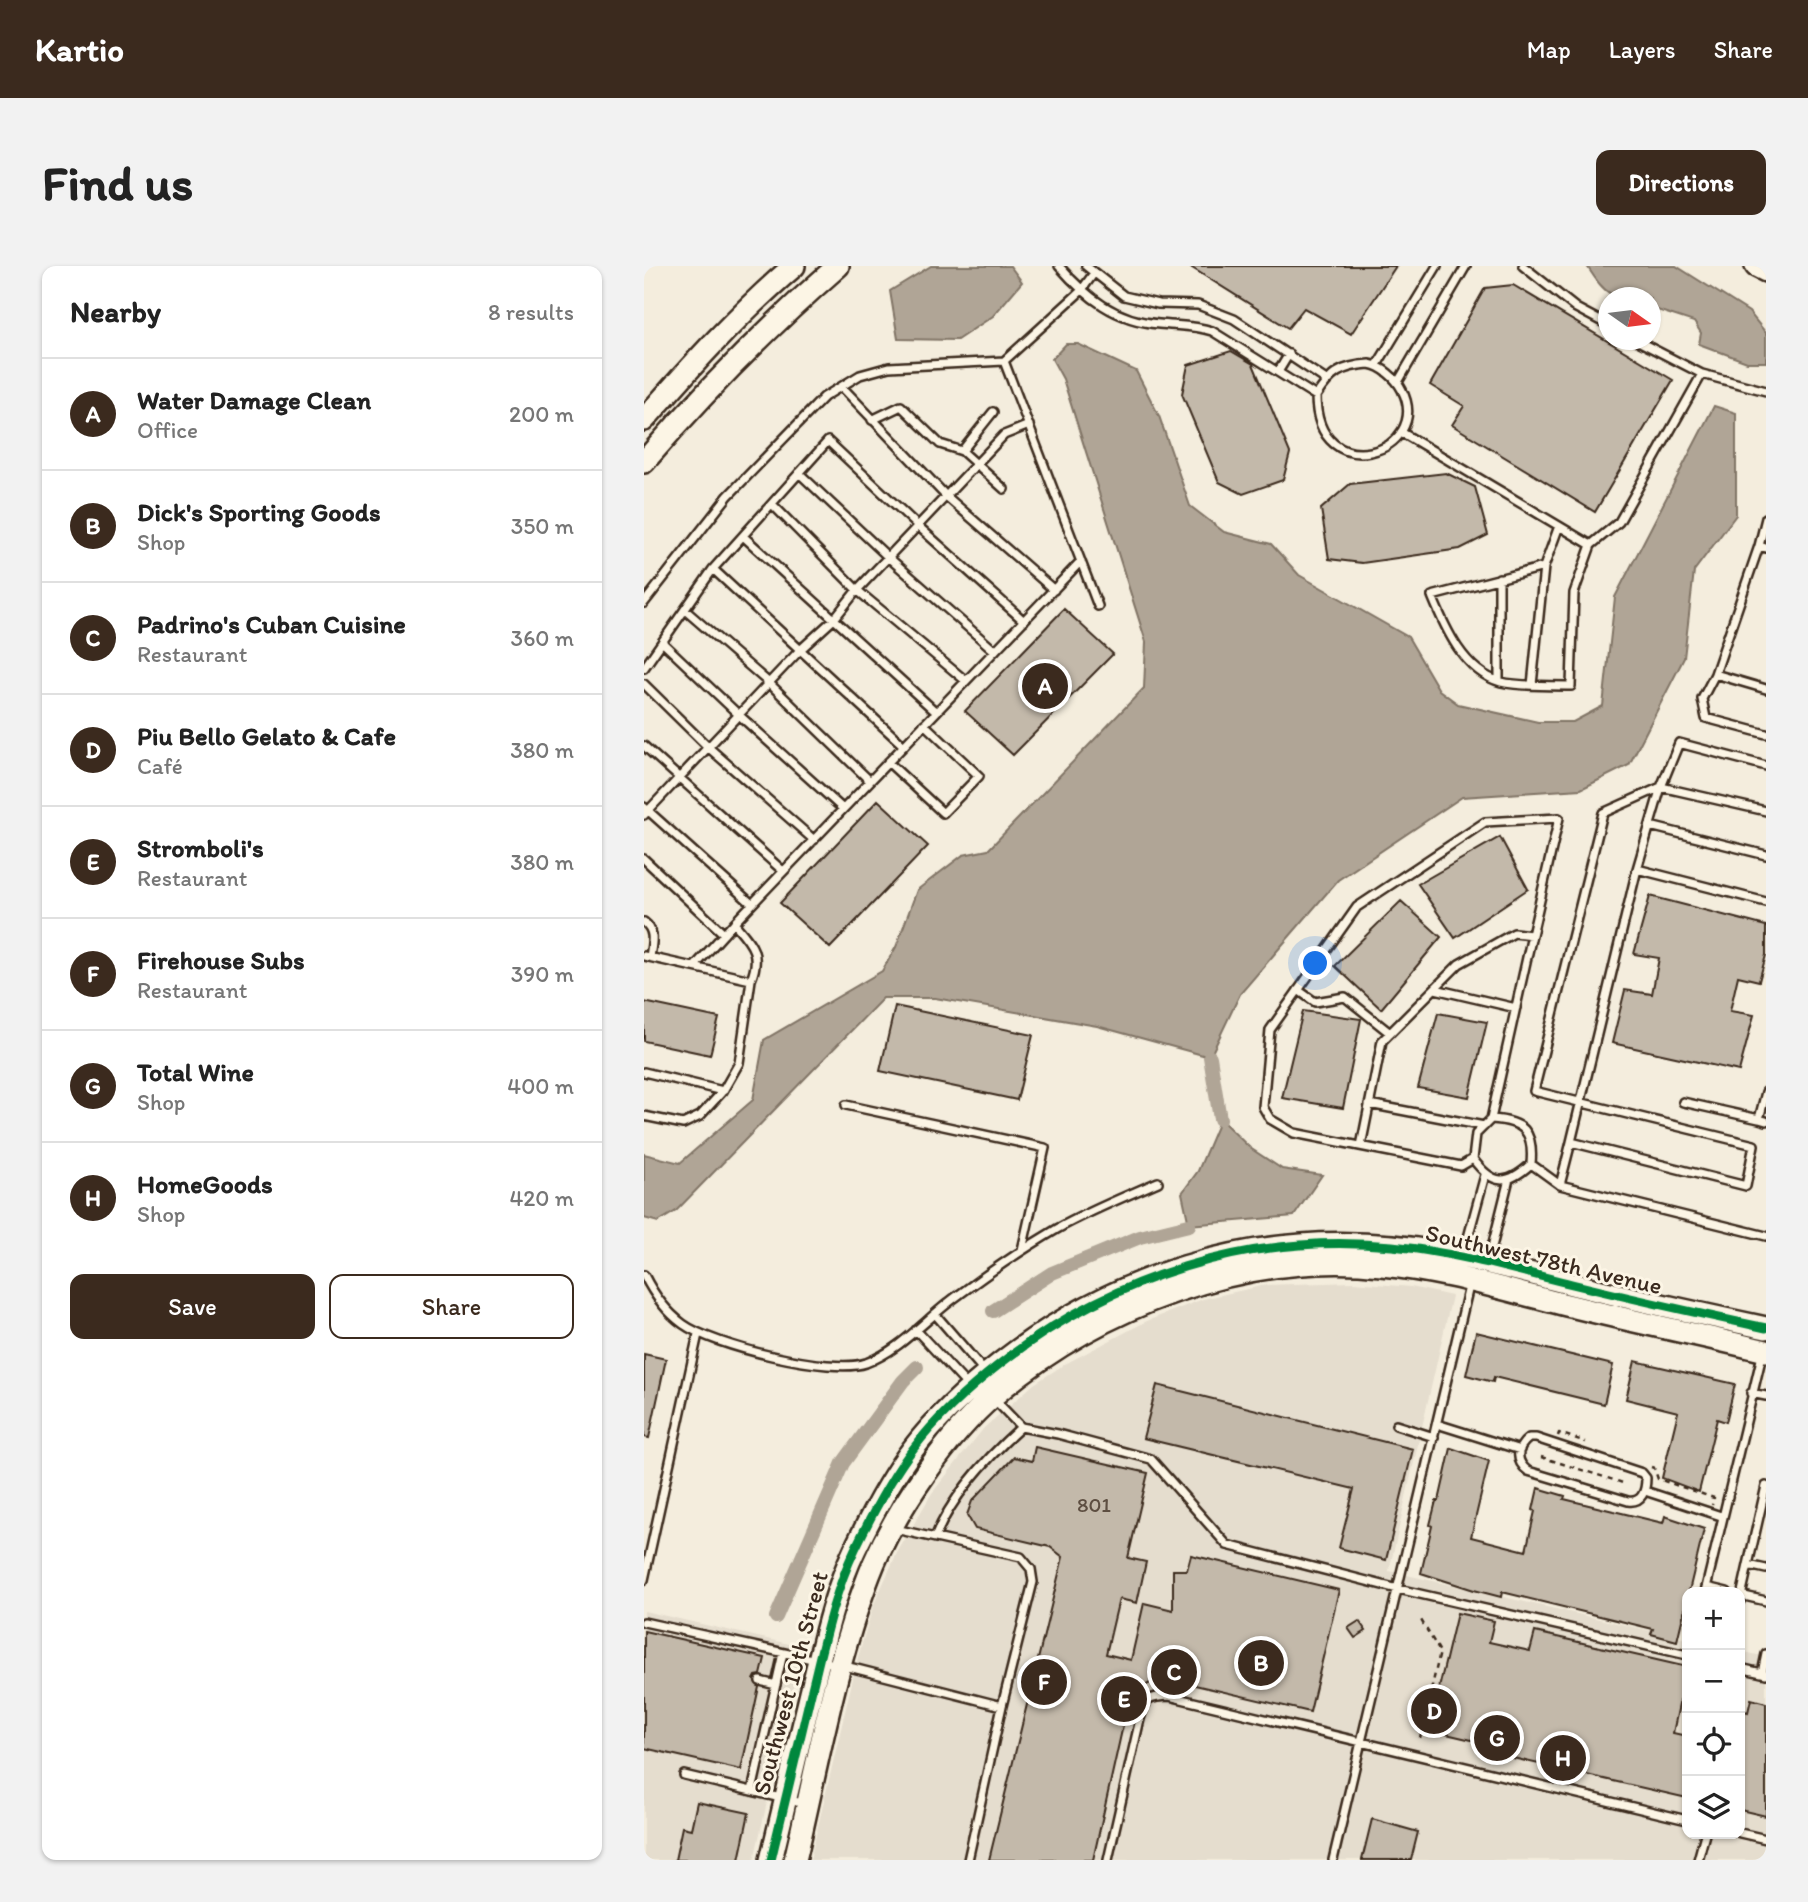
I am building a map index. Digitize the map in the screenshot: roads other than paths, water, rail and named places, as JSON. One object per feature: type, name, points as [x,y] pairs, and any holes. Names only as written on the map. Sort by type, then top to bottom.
[{"type":"street","points":[[644,420],[677,382],[794,266]]},
{"type":"street","points":[[644,462],[700,397],[784,313],[838,266]]},
{"type":"street","points":[[1756,266],[1766,271]]},
{"type":"street","name":"Southwest 78th Avenue","points":[[969,1388],[1033,1338],[1096,1301],[1153,1276],[1196,1262],[1248,1251],[1330,1244],[1388,1245],[1435,1251],[1626,1298],[1766,1328]]},
{"type":"street","points":[[1443,1274],[1488,1263]]},
{"type":"street","name":"Southwest 78th Avenue","points":[[992,1397],[1046,1356],[1105,1321],[1186,1288],[1258,1269],[1293,1264],[1380,1264],[1443,1274],[1621,1319],[1765,1346]]},
{"type":"street","points":[[1470,1282],[1513,1270]]},
{"type":"street","name":"Southwest 10th Street","points":[[771,1860],[831,1612],[853,1553],[913,1449],[969,1388]]},
{"type":"street","name":"Southwest 10th Street","points":[[795,1860],[841,1666],[875,1562],[931,1463],[992,1397]]},
{"type":"lane","points":[[1059,266],[1081,290],[1115,314],[1132,320],[1197,326],[1212,331],[1316,396]]},
{"type":"lane","points":[[1086,266],[1124,296],[1158,304],[1198,305],[1234,319],[1326,380]]},
{"type":"lane","points":[[1377,366],[1437,266]]},
{"type":"lane","points":[[1398,382],[1466,266]]},
{"type":"lane","points":[[1523,266],[1576,308],[1598,320]]},
{"type":"lane","points":[[644,603],[727,496],[824,397],[860,376],[889,367],[1004,361],[1081,290],[1094,273]]},
{"type":"lane","points":[[1655,350],[1702,374],[1766,391]]},
{"type":"lane","points":[[1278,372],[1289,354]]},
{"type":"lane","points":[[1004,361],[1098,606]]},
{"type":"lane","points":[[1359,365],[1377,366],[1398,382],[1404,393],[1406,420],[1401,432],[1392,443],[1380,451],[1367,454],[1340,449],[1322,428],[1316,396],[1326,380],[1345,368],[1359,365]]},
{"type":"lane","points":[[1544,567],[1432,596],[1439,614],[1469,665],[1499,681],[1571,686],[1574,593],[1591,545],[1619,522],[1702,374]]},
{"type":"lane","points":[[842,387],[946,496],[1054,590]]},
{"type":"lane","points":[[872,420],[901,406],[940,444],[962,451],[1004,489]]},
{"type":"lane","points":[[962,451],[993,412]]},
{"type":"lane","points":[[752,904],[645,811],[680,778],[800,650],[834,619],[857,590],[1004,435],[1029,425]]},
{"type":"lane","points":[[1401,432],[1591,545]]},
{"type":"lane","points":[[644,668],[713,569],[828,441],[1024,621]]},
{"type":"lane","points":[[799,473],[888,558],[995,651]]},
{"type":"lane","points":[[772,503],[857,590],[966,681]]},
{"type":"lane","points":[[1766,518],[1762,547],[1715,674],[1702,699],[1706,718],[1766,734]]},
{"type":"lane","points":[[1532,685],[1544,567],[1559,526]]},
{"type":"lane","points":[[743,536],[936,712]]},
{"type":"lane","points":[[694,967],[1081,561]]},
{"type":"lane","points":[[713,569],[904,746]]},
{"type":"lane","points":[[1499,578],[1499,681]]},
{"type":"lane","points":[[685,610],[769,682],[870,780]]},
{"type":"lane","points":[[662,642],[843,809]]},
{"type":"lane","points":[[1715,674],[1766,689]]},
{"type":"lane","points":[[644,684],[708,747],[814,840]]},
{"type":"lane","points":[[888,762],[943,813],[979,776],[924,724]]},
{"type":"lane","points":[[1560,1185],[1637,869],[1661,787],[1679,743],[1766,766]]},
{"type":"lane","points":[[644,746],[783,871]]},
{"type":"lane","points":[[1571,1142],[1746,1186],[1754,1145],[1534,1091],[1603,814],[1661,787],[1766,811]]},
{"type":"lane","points":[[1473,1159],[1461,1166],[1294,1132],[1270,1119],[1263,1107],[1270,1030],[1357,907],[1485,822],[1559,818],[1491,1119],[1476,1134],[1473,1159],[1485,1175],[1503,1181],[1518,1176],[1531,1164],[1533,1146],[1526,1131],[1511,1120],[1491,1119]]},
{"type":"lane","points":[[1650,826],[1766,855]]},
{"type":"lane","points":[[644,859],[724,934]]},
{"type":"lane","points":[[1637,869],[1766,902]]},
{"type":"lane","points":[[644,922],[653,935],[647,956],[751,980]]},
{"type":"lane","points":[[644,1116],[683,1124],[700,1116],[723,1091],[739,1063],[751,980],[757,965],[752,945],[734,923]]},
{"type":"lane","points":[[1361,1146],[1382,1041],[1459,964],[1514,933],[1532,936]]},
{"type":"lane","points":[[1435,989],[1516,1008]]},
{"type":"lane","points":[[1298,990],[1315,1002],[1345,998],[1390,1033]]},
{"type":"lane","points":[[644,1072],[723,1091]]},
{"type":"lane","points":[[1684,1102],[1762,1120],[1766,1092]]},
{"type":"lane","points":[[1369,1104],[1484,1126]]},
{"type":"lane","points":[[846,1105],[1045,1148],[1022,1250]]},
{"type":"lane","points":[[1531,1164],[1560,1185],[1766,1236]]},
{"type":"lane","points":[[1463,1257],[1485,1175]]},
{"type":"lane","points":[[1488,1263],[1509,1179]]},
{"type":"lane","points":[[644,1275],[653,1294],[666,1310],[698,1334],[726,1345],[821,1365],[847,1367],[881,1356],[1022,1250],[1059,1228],[1158,1182]]},
{"type":"lane","points":[[1333,1860],[1470,1282]]},
{"type":"lane","points":[[935,1314],[987,1374],[992,1397]]},
{"type":"lane","points":[[916,1331],[969,1388],[992,1397],[1021,1427],[1151,1459],[1227,1545],[1398,1589],[1682,1654]]},
{"type":"lane","points":[[644,1580],[698,1334]]},
{"type":"lane","points":[[1706,1587],[1751,1393],[1765,1346]]},
{"type":"lane","points":[[1751,1393],[1766,1396]]},
{"type":"lane","points":[[1396,1424],[1434,1437]]},
{"type":"lane","points":[[1437,1424],[1520,1450]]},
{"type":"lane","points":[[935,1538],[962,1490],[1021,1427]]},
{"type":"lane","points":[[1536,1438],[1619,1465],[1642,1473],[1646,1479],[1645,1491],[1641,1498],[1628,1502],[1528,1471],[1518,1462],[1520,1450],[1526,1441],[1536,1438]]},
{"type":"lane","points":[[1742,1587],[1766,1486]]},
{"type":"lane","points":[[1645,1491],[1721,1516]]},
{"type":"lane","points":[[892,1528],[1021,1557],[1031,1569],[1033,1582],[968,1860]]},
{"type":"lane","points":[[1748,1565],[1766,1569]]},
{"type":"lane","points":[[1745,1598],[1766,1601]]},
{"type":"lane","points":[[644,1622],[841,1666],[1002,1706]]},
{"type":"lane","points":[[752,1791],[783,1653]]},
{"type":"lane","points":[[1745,1669],[1764,1674],[1766,1654]]},
{"type":"lane","points":[[760,1681],[776,1685]]},
{"type":"lane","points":[[1108,1860],[1140,1719],[1146,1702],[1153,1696],[1169,1696],[1682,1818]]},
{"type":"lane","points":[[684,1775],[808,1804]]},
{"type":"lane","points":[[1745,1834],[1766,1839]]},
{"type":"lane","points":[[1699,1860],[1704,1839]]},
{"type":"waterway","points":[[1210,1057],[1220,1119]]},
{"type":"waterway","points":[[993,1311],[1052,1273],[1140,1237],[1189,1225]]},
{"type":"waterway","points":[[776,1617],[843,1463],[903,1381],[917,1367]]},
{"type":"place","name":"Water Damage Clean","points":[[1045,686]]},
{"type":"place","name":"Dick's Sporting Goods","points":[[1261,1663]]},
{"type":"place","name":"Padrino's Cuban Cuisine","points":[[1174,1672]]},
{"type":"place","name":"Firehouse Subs","points":[[1044,1682]]},
{"type":"place","name":"Stromboli's","points":[[1124,1699]]},
{"type":"place","name":"Piu Bello Gelato & Cafe","points":[[1434,1711]]},
{"type":"place","name":"Total Wine","points":[[1497,1738]]},
{"type":"place","name":"HomeGoods","points":[[1563,1758]]}]
